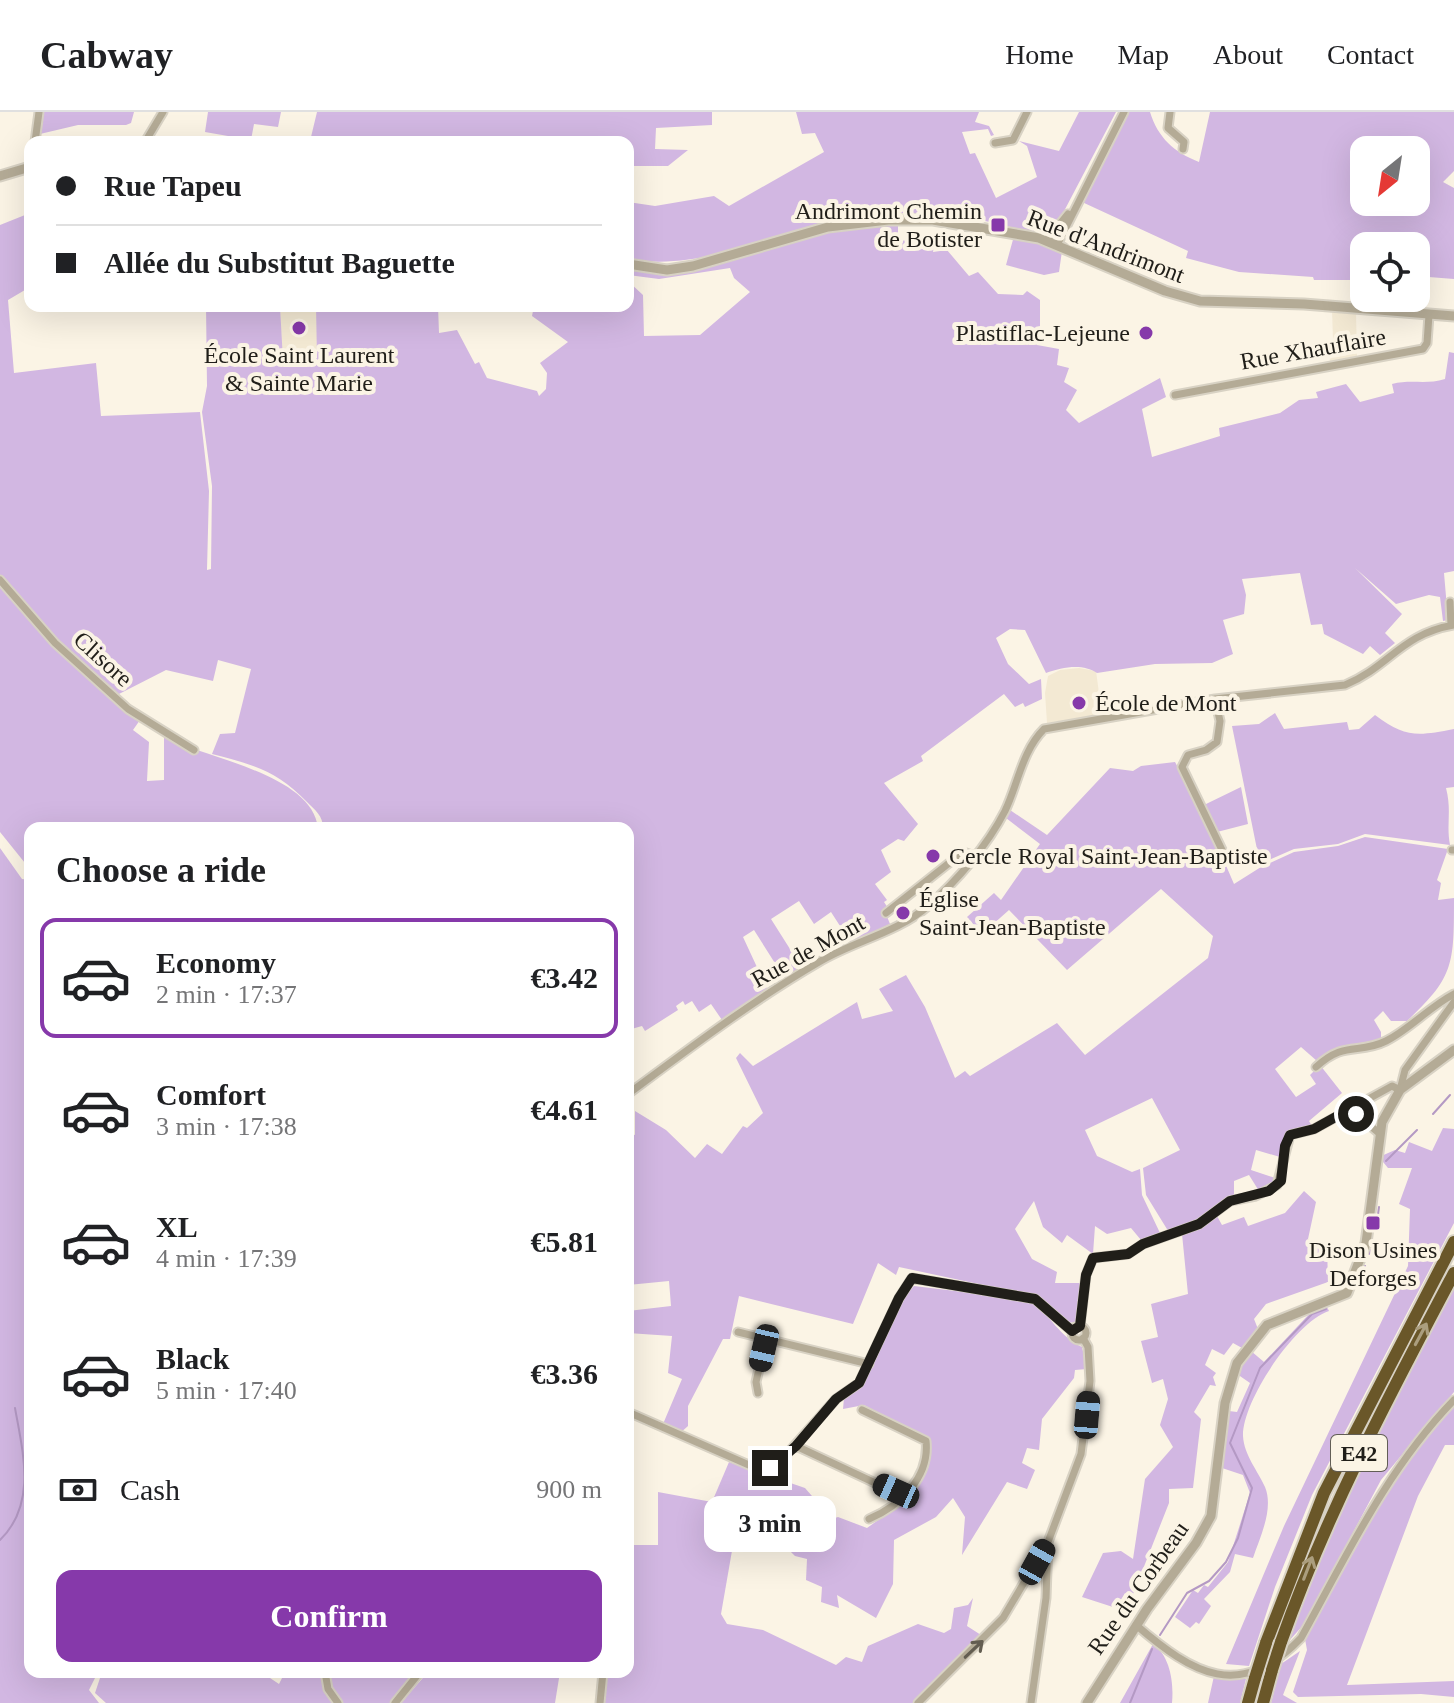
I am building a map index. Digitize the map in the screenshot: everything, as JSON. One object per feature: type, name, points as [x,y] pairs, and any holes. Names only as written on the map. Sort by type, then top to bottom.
[{"type":"highway","name":"E42","points":[[1248,1703],[1305,1536],[1336,1466],[1454,1242]]},
{"type":"highway","name":"E42","points":[[1263,1703],[1281,1642],[1318,1542],[1356,1459],[1454,1273]]},
{"type":"street","points":[[36,136],[39,112]]},
{"type":"street","points":[[149,136],[163,112]]},
{"type":"street","points":[[995,143],[1013,140],[1027,112]]},
{"type":"street","points":[[1057,245],[1124,112]]},
{"type":"street","points":[[1170,112],[1168,128],[1184,142],[1183,149]]},
{"type":"street","points":[[0,176],[24,169]]},
{"type":"street","points":[[1046,241],[1074,206]]},
{"type":"street","name":"Rue d'Andrimont","points":[[634,265],[667,270],[693,266],[796,234],[888,220],[947,221],[1046,241],[1165,291],[1200,301],[1304,304],[1454,316]]},
{"type":"street","name":"Rue Xhauflaire","points":[[1175,395],[1423,349],[1429,315]]},
{"type":"street","name":"Clisore","points":[[0,580],[48,636],[128,709],[194,750]]},
{"type":"street","name":"Rue de Mont","points":[[634,1090],[718,1027],[801,973],[901,924],[927,907],[975,856],[1004,812],[1028,752],[1044,729],[1215,699],[1345,685],[1360,678],[1422,632],[1452,625],[1450,602]]},
{"type":"street","points":[[1215,699],[1220,721],[1217,742],[1206,750],[1188,755],[1182,767],[1223,852]]},
{"type":"street","points":[[886,913],[963,852],[975,856]]},
{"type":"street","points":[[1316,1067],[1339,1049],[1386,1041],[1434,1004],[1454,994]]},
{"type":"street","points":[[1400,1090],[1405,1070],[1454,1002]]},
{"type":"street","points":[[1400,1090],[1454,1050]]},
{"type":"street","points":[[1072,1331],[1080,1326],[1086,1275],[1093,1258],[1128,1254],[1143,1244],[1199,1224],[1230,1201],[1269,1191],[1281,1181],[1285,1146],[1290,1135],[1314,1129],[1392,1086],[1400,1090]]},
{"type":"street","name":"Rue du Corbeau","points":[[1087,1703],[1136,1625],[1196,1543],[1211,1516],[1225,1403],[1237,1363],[1267,1325],[1342,1297],[1353,1281],[1370,1222],[1379,1133],[1400,1090]]},
{"type":"street","points":[[1350,1109],[1379,1133]]},
{"type":"street","points":[[634,1415],[683,1439],[758,1469],[775,1466],[836,1399],[859,1383],[899,1298],[912,1278],[1035,1299],[1072,1331],[1074,1338],[1083,1338]]},
{"type":"street","points":[[918,1703],[1003,1618],[1048,1542],[1081,1454],[1090,1381],[1088,1347],[1083,1338],[1084,1329],[1080,1326]]},
{"type":"street","points":[[738,1332],[869,1364]]},
{"type":"street","points":[[758,1393],[756,1382],[766,1338]]},
{"type":"street","points":[[1136,1625],[1176,1660],[1219,1675],[1265,1668],[1284,1656],[1301,1638],[1391,1476],[1427,1428],[1454,1400]]},
{"type":"street","points":[[862,1410],[926,1441],[922,1474],[903,1496],[869,1519]]},
{"type":"street","points":[[796,1446],[903,1496]]},
{"type":"street","points":[[1031,1703],[1046,1598],[1048,1542]]},
{"type":"street","points":[[326,1678],[328,1689],[338,1703]]},
{"type":"street","points":[[395,1703],[415,1678]]},
{"type":"street","points":[[600,1703],[602,1678]]},
{"type":"shaded area","points":[[42,112],[134,112],[131,123],[126,125],[78,125],[40,134]]},
{"type":"shaded area","points":[[208,112],[281,112],[278,127],[254,124],[252,136],[205,132]]},
{"type":"shaded area","points":[[317,112],[712,112],[712,125],[656,128],[655,149],[688,150],[668,166],[634,166],[634,136],[311,136]]},
{"type":"shaded area","points":[[796,112],[979,112],[975,122],[989,126],[994,135],[991,136],[988,129],[962,132],[970,154],[975,153],[996,198],[1037,177],[1027,146],[1019,141],[1059,151],[1079,112],[1116,112],[1062,215],[1042,233],[952,216],[879,214],[815,226],[690,259],[659,262],[634,260],[634,203],[655,206],[714,196],[729,206],[824,152],[815,133],[802,134]]},
{"type":"shaded area","points":[[1128,112],[1150,112],[1168,143],[1199,162],[1210,112],[1454,112],[1454,171],[1443,182],[1454,188],[1454,279],[1430,277],[1430,232],[1350,232],[1350,280],[1314,280],[1313,277],[1239,272],[1186,258],[1188,251],[1082,202]]},
{"type":"shaded area","points":[[24,215],[24,291],[8,300],[14,373],[96,363],[101,416],[200,412],[209,491],[207,570],[211,569],[212,486],[202,412],[207,386],[206,312],[280,312],[283,361],[317,358],[316,312],[438,312],[439,333],[457,330],[475,364],[479,362],[487,378],[537,391],[539,396],[546,389],[547,373],[540,363],[568,342],[532,316],[533,312],[634,312],[634,287],[643,295],[644,336],[700,335],[750,292],[734,278],[730,268],[659,279],[634,276],[634,268],[675,274],[819,232],[898,223],[898,240],[930,243],[934,246],[933,252],[947,250],[969,276],[978,272],[998,294],[1023,295],[1027,291],[1040,300],[1040,328],[1035,329],[1037,345],[1059,349],[1057,365],[1069,368],[1064,382],[1077,390],[1066,410],[1079,423],[1160,378],[1166,397],[1142,409],[1152,457],[1220,436],[1219,428],[1280,413],[1299,400],[1318,398],[1316,392],[1346,384],[1360,402],[1394,393],[1392,384],[1445,379],[1449,352],[1454,353],[1454,571],[1444,573],[1448,620],[1443,621],[1440,597],[1429,595],[1396,604],[1355,568],[1402,614],[1385,633],[1395,643],[1380,655],[1370,646],[1363,654],[1324,634],[1322,624],[1311,625],[1300,573],[1242,579],[1246,595],[1244,614],[1223,620],[1233,654],[1212,663],[1155,664],[1097,673],[1072,667],[1046,673],[1025,630],[1010,629],[996,638],[1008,664],[1029,684],[1041,679],[1042,699],[1025,707],[1023,703],[1015,707],[1004,694],[921,756],[923,761],[884,783],[918,824],[904,841],[898,839],[881,850],[891,872],[875,884],[887,900],[884,902],[890,911],[886,914],[890,924],[851,943],[831,912],[814,924],[799,901],[771,919],[802,968],[785,979],[754,930],[743,937],[768,991],[722,1020],[711,1004],[699,1012],[692,1001],[685,1005],[683,1001],[676,1006],[678,1010],[645,1031],[642,1026],[634,1028],[634,822],[322,822],[296,791],[274,776],[212,754],[220,734],[235,733],[251,669],[218,660],[213,681],[166,670],[117,695],[44,628],[0,577],[0,225]]},
{"type":"shaded area","points":[[1014,236],[1062,251],[1059,272],[1044,275],[1006,265]]},
{"type":"shaded area","points":[[1332,310],[1356,312],[1357,356],[1330,361],[1328,342],[1333,340]]},
{"type":"shaded area","name":"École Saint Laurent & Sainte Marie","points":[[280,312],[317,312],[318,350],[282,352]]},
{"type":"shaded area","points":[[0,583],[40,630],[140,720],[133,730],[149,742],[147,781],[164,780],[164,737],[277,781],[297,794],[311,809],[316,822],[24,822],[24,862],[0,832]]},
{"type":"shaded area","name":"École de Mont","points":[[1079,668],[1096,671],[1099,693],[1110,692],[1115,712],[1047,723],[1045,693],[1048,676],[1060,670]]},
{"type":"shaded area","points":[[1275,713],[1284,729],[1347,722],[1349,730],[1359,729],[1375,715],[1395,728],[1412,733],[1454,729],[1454,787],[1446,788],[1450,845],[1365,834],[1338,844],[1294,849],[1260,864],[1232,726],[1259,724]]},
{"type":"shaded area","points":[[1175,762],[1205,817],[1234,884],[1294,852],[1338,846],[1365,837],[1448,849],[1437,880],[1441,883],[1438,900],[1454,898],[1452,955],[1443,980],[1434,993],[1407,1021],[1391,1021],[1383,1011],[1374,1020],[1381,1032],[1381,1039],[1337,1048],[1317,1061],[1301,1047],[1275,1069],[1296,1097],[1316,1084],[1310,1075],[1320,1065],[1342,1093],[1309,1121],[1312,1126],[1289,1134],[1280,1157],[1256,1150],[1251,1170],[1278,1179],[1259,1191],[1249,1175],[1234,1181],[1234,1198],[1170,1234],[1146,1195],[1143,1168],[1180,1150],[1152,1098],[1085,1130],[1097,1156],[1132,1172],[1140,1169],[1142,1195],[1160,1233],[1141,1240],[1131,1228],[1107,1234],[1095,1226],[1093,1254],[1067,1235],[1062,1243],[1043,1227],[1034,1201],[1015,1229],[1032,1259],[1057,1272],[1055,1283],[1080,1283],[1078,1322],[1065,1323],[1035,1296],[899,1267],[896,1275],[878,1263],[853,1324],[739,1296],[730,1339],[723,1339],[688,1406],[688,1426],[679,1434],[663,1424],[682,1379],[668,1373],[672,1336],[634,1333],[634,1310],[671,1306],[669,1281],[634,1284],[635,1111],[666,1130],[695,1158],[707,1144],[722,1154],[743,1126],[747,1128],[763,1113],[736,1058],[740,1053],[753,1066],[857,1002],[862,1019],[893,1011],[879,989],[906,975],[925,1007],[955,1078],[965,1071],[970,1076],[1057,1023],[1085,1055],[1208,958],[1213,936],[1161,889],[1067,970],[1009,910],[982,934],[967,917],[994,893],[1001,900],[1040,844],[1006,818],[1010,810],[1047,835],[1110,768],[1133,771],[1141,766]]},
{"type":"shaded area","points":[[1241,787],[1248,824],[1217,832],[1204,805]]},
{"type":"shaded area","points":[[0,848],[24,879],[24,1678],[95,1678],[89,1690],[99,1703],[0,1703]]},
{"type":"shaded area","points":[[1443,1128],[1454,1129],[1454,1223],[1312,1495],[1275,1587],[1249,1666],[1226,1664],[1284,1526],[1408,1266],[1410,1209],[1399,1204],[1412,1168],[1388,1168],[1379,1157],[1395,1150],[1405,1153],[1409,1142],[1432,1151]]},
{"type":"shaded area","points":[[1304,1191],[1316,1202],[1308,1239],[1327,1245],[1328,1282],[1266,1304],[1254,1319],[1258,1329],[1242,1348],[1233,1343],[1224,1355],[1212,1349],[1205,1365],[1216,1373],[1213,1377],[1216,1386],[1210,1385],[1194,1412],[1201,1419],[1193,1488],[1169,1489],[1169,1503],[1132,1597],[1125,1593],[1116,1608],[1082,1597],[1103,1553],[1121,1551],[1133,1559],[1145,1479],[1173,1447],[1160,1425],[1168,1399],[1163,1379],[1152,1383],[1141,1341],[1158,1337],[1151,1304],[1188,1294],[1182,1234],[1217,1216],[1222,1225],[1244,1217],[1248,1226],[1285,1213]]},
{"type":"shaded area","points":[[914,1286],[1030,1300],[1067,1338],[1082,1347],[1087,1369],[1075,1370],[1074,1378],[1042,1419],[1039,1450],[1027,1448],[1022,1463],[1035,1470],[1027,1489],[1007,1482],[962,1555],[965,1517],[953,1498],[936,1517],[894,1540],[893,1584],[876,1618],[837,1595],[839,1608],[821,1602],[822,1587],[806,1580],[807,1559],[795,1556],[782,1543],[744,1536],[733,1545],[721,1614],[727,1624],[763,1630],[836,1665],[846,1657],[862,1662],[868,1646],[918,1624],[944,1633],[951,1629],[954,1608],[968,1605],[973,1598],[967,1626],[981,1635],[913,1703],[601,1703],[606,1678],[634,1678],[634,1545],[658,1545],[658,1492],[712,1502],[729,1462],[805,1488],[832,1519],[838,1517],[867,1528],[902,1502],[922,1480],[930,1454],[927,1439],[864,1405],[843,1409],[844,1398],[858,1387],[876,1360],[903,1299]]},
{"type":"shaded area","points":[[1454,1287],[1454,1392],[1381,1480],[1305,1623],[1289,1641],[1344,1505]]},
{"type":"shaded area","points":[[1327,1307],[1329,1311],[1316,1318],[1287,1346],[1251,1403],[1243,1436],[1246,1450],[1265,1487],[1268,1504],[1265,1523],[1253,1558],[1235,1554],[1230,1572],[1204,1599],[1211,1606],[1199,1624],[1196,1622],[1190,1628],[1175,1617],[1193,1590],[1198,1593],[1204,1585],[1208,1587],[1228,1562],[1250,1493],[1243,1475],[1222,1468],[1229,1411],[1237,1412],[1250,1383],[1237,1374],[1251,1351],[1264,1362],[1312,1311]]},
{"type":"shaded area","points":[[1454,1404],[1454,1445],[1445,1445],[1418,1496],[1347,1685],[1454,1681],[1454,1697],[1421,1694],[1298,1697],[1293,1692],[1307,1650],[1305,1639],[1405,1460]]},
{"type":"shaded area","points":[[1153,1644],[1170,1670],[1172,1703],[1120,1703]]},
{"type":"shaded area","points":[[1300,1651],[1283,1695],[1297,1703],[1271,1703],[1281,1664]]},
{"type":"shaded area","points":[[1214,1676],[1246,1679],[1240,1703],[1208,1703]]},
{"type":"shaded area","points":[[100,1678],[270,1678],[279,1684],[282,1678],[324,1678],[327,1694],[335,1703],[106,1703],[95,1693]]},
{"type":"shaded area","points":[[328,1678],[413,1678],[393,1703],[340,1703],[330,1691]]},
{"type":"shaded area","points":[[423,1678],[559,1678],[555,1703],[401,1703]]},
{"type":"waterway","points":[[1433,1114],[1450,1095]]},
{"type":"waterway","points":[[1386,1161],[1417,1130]]},
{"type":"waterway","points":[[1377,1222],[1379,1207]]},
{"type":"waterway","points":[[1369,1254],[1371,1246]]},
{"type":"waterway","points":[[1362,1274],[1365,1266]]},
{"type":"waterway","points":[[1160,1635],[1187,1593],[1209,1581],[1226,1562],[1238,1538],[1252,1488],[1230,1443],[1260,1368],[1312,1314],[1326,1309]]},
{"type":"waterway","points":[[0,1540],[12,1526],[23,1494],[24,1460],[15,1408]]},
{"type":"waterway","points":[[1130,1703],[1152,1649]]},
{"type":"place","name":"Andrimont Chemin de Botister","points":[[998,225]]},
{"type":"place","name":"École Saint Laurent & Sainte Marie","points":[[299,328]]},
{"type":"place","name":"Plastiflac-Lejeune","points":[[1146,333]]},
{"type":"place","name":"École de Mont","points":[[1079,703]]},
{"type":"place","name":"Cercle Royal Saint-Jean-Baptiste","points":[[933,856]]},
{"type":"place","name":"Église Saint-Jean-Baptiste","points":[[903,913]]},
{"type":"place","name":"Dison Usines Deforges","points":[[1373,1223]]},
{"type":"route","points":[[770,1468],[796,1446],[836,1399],[859,1383],[907,1282],[912,1278],[1035,1299],[1072,1331],[1075,1326],[1080,1326],[1086,1275],[1093,1258],[1116,1258],[1128,1254],[1143,1244],[1199,1224],[1230,1201],[1269,1191],[1281,1181],[1285,1146],[1290,1135],[1314,1129],[1350,1109],[1356,1114]]}]
